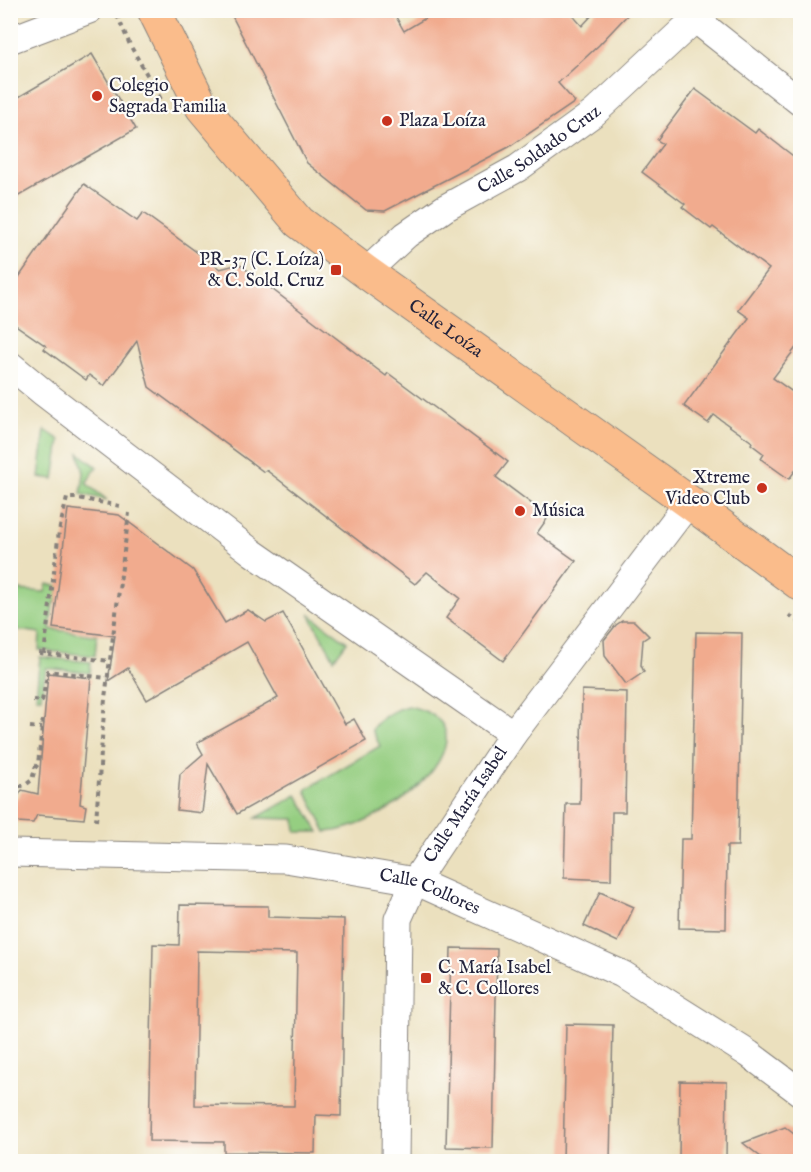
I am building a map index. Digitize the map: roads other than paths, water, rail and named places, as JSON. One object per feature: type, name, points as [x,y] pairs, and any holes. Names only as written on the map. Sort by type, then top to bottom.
[{"type":"main road","name":"Calle Loíza","points":[[154,10],[202,106],[299,222],[801,584]]},
{"type":"street","points":[[10,40],[88,10]]},
{"type":"street","points":[[698,15],[801,102]]},
{"type":"street","name":"Calle Soldado Cruz","points":[[366,272],[406,235],[445,208],[518,168],[594,114],[698,15]]},
{"type":"street","points":[[10,365],[253,553],[513,734]]},
{"type":"street","name":"Calle María Isabel","points":[[395,1161],[398,919],[415,882],[513,734],[689,502]]},
{"type":"street","name":"Calle Collores","points":[[10,853],[286,859],[415,882],[622,974],[749,1054],[801,1092]]},
{"type":"place","name":"Colegio Sagrada Familia","points":[[97,96]]},
{"type":"place","name":"Plaza Loíza","points":[[387,121]]},
{"type":"place","name":"PR-37 (C. Loíza) & C. Sold. Cruz","points":[[336,270]]},
{"type":"place","name":"Xtreme Video Club","points":[[762,488]]},
{"type":"place","name":"Música","points":[[520,511]]},
{"type":"place","name":"C. María Isabel & C. Collores","points":[[426,978]]}]
